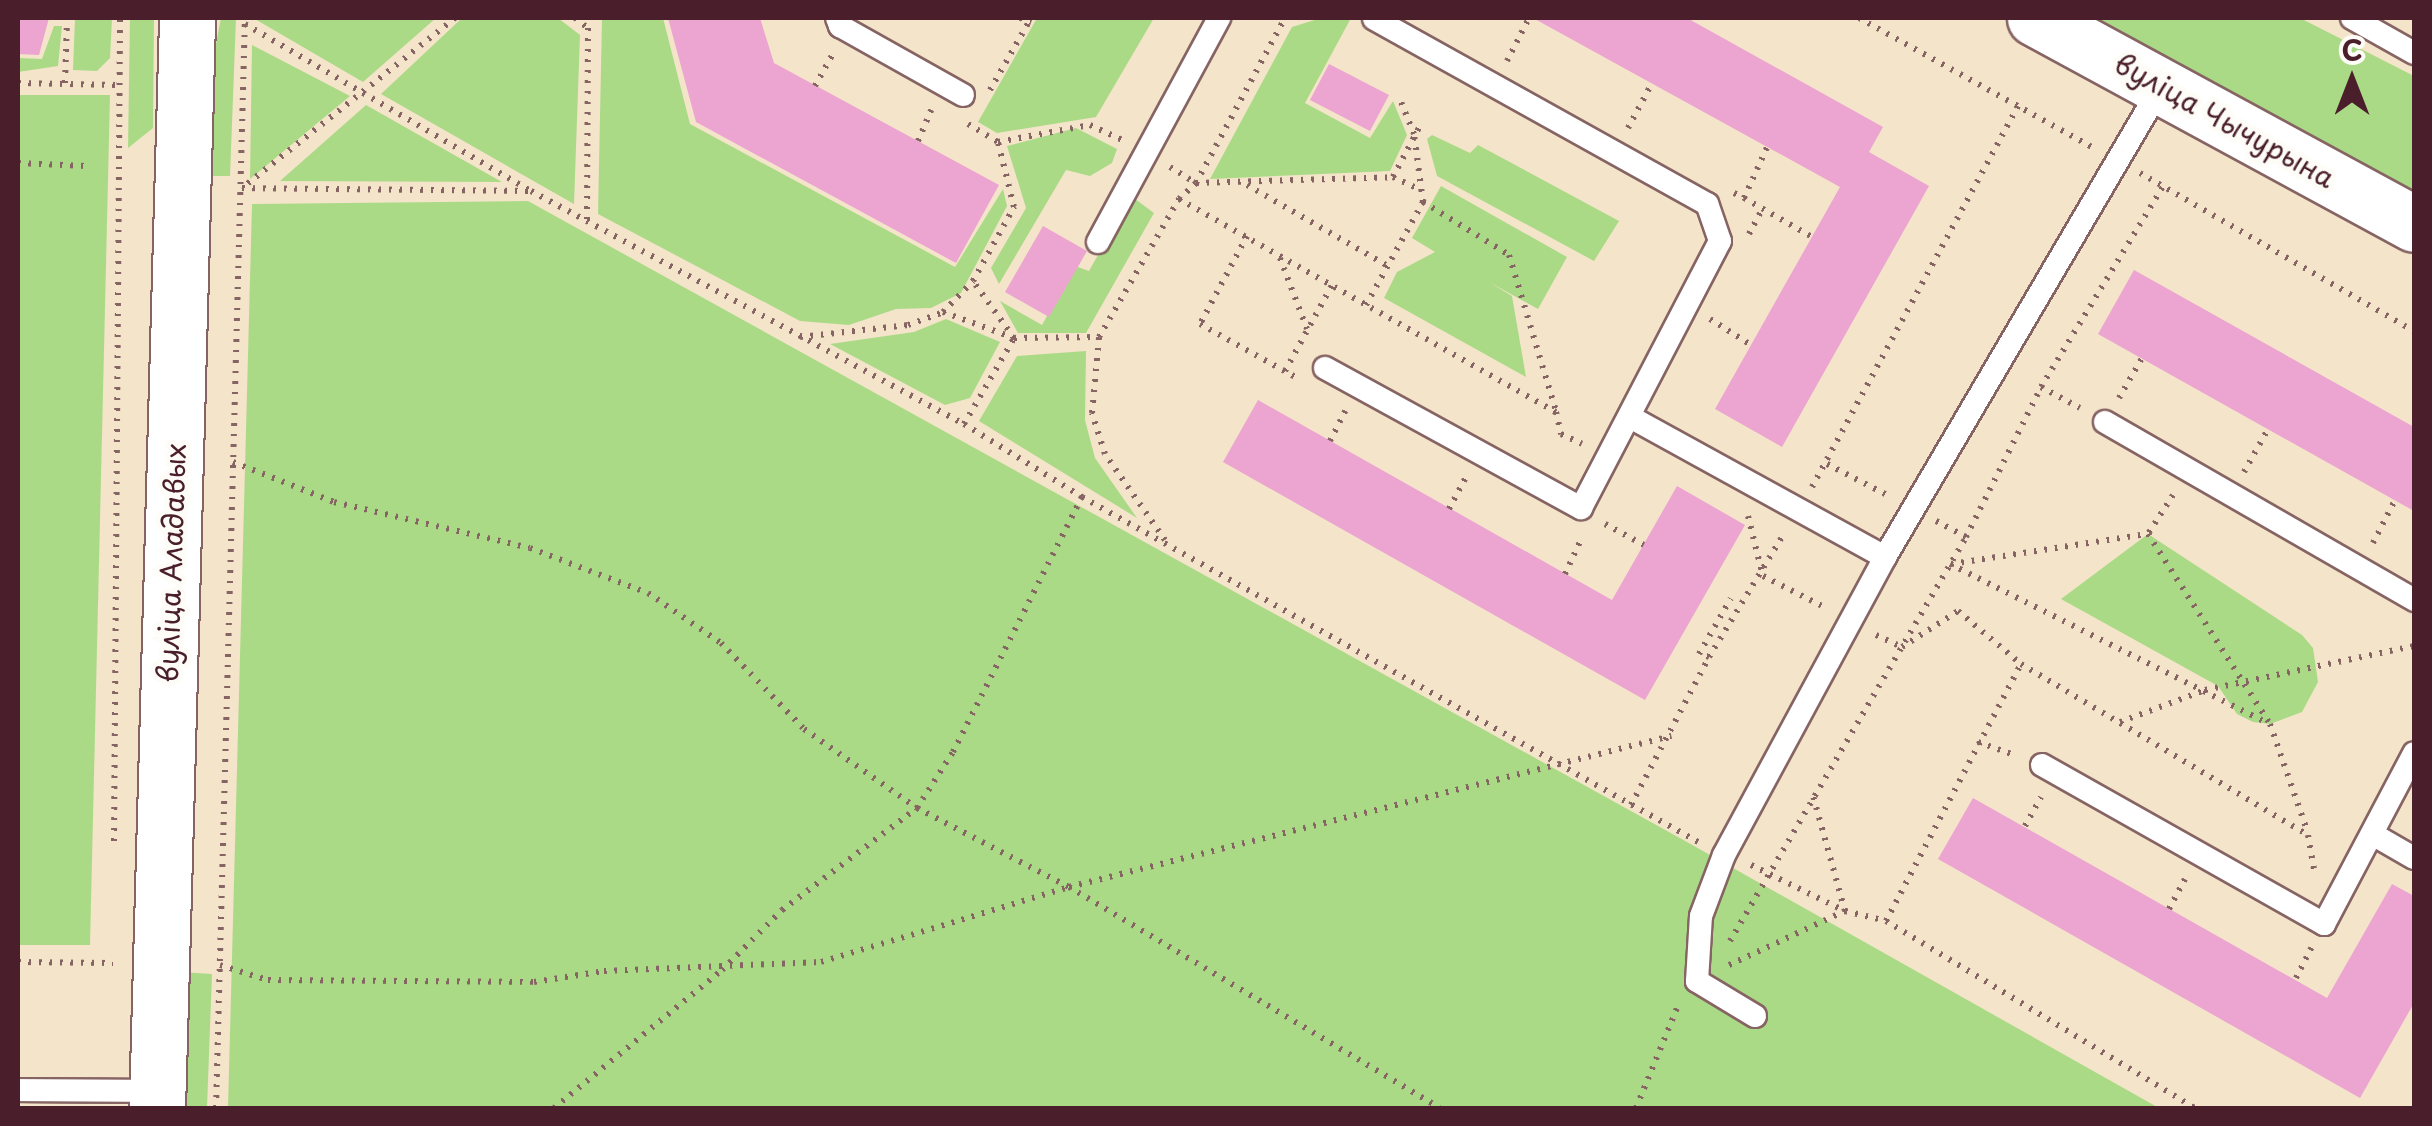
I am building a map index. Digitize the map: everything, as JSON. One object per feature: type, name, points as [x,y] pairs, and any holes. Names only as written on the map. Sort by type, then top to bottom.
[{"type":"street","name":"вуліца Аладавых","points":[[157,1100],[187,18]]},
{"type":"street","name":"вуліца Чычурына","points":[[2036,18],[2414,224]]},
{"type":"lane","points":[[837,18],[840,26],[963,95]]},
{"type":"lane","points":[[1098,242],[1149,154],[1219,18]]},
{"type":"lane","points":[[2352,18],[2414,52]]},
{"type":"lane","points":[[1324,368],[1580,508],[1720,241],[1707,204],[1374,19]]},
{"type":"lane","points":[[1755,1016],[1696,982],[1701,916],[1724,855],[1845,611],[1885,557],[2162,85]]},
{"type":"lane","points":[[1630,416],[1791,521],[1885,557]]},
{"type":"lane","points":[[2105,422],[2414,600]]},
{"type":"lane","points":[[2042,765],[2324,924],[2414,753]]},
{"type":"lane","points":[[2374,834],[2414,858]]},
{"type":"lane","points":[[18,1090],[157,1100]]},
{"type":"path","points":[[65,83],[67,18]]},
{"type":"path","points":[[114,844],[120,18]]},
{"type":"path","points":[[242,188],[455,18]]},
{"type":"path","points":[[575,18],[588,28]]},
{"type":"path","points":[[587,221],[588,18]]},
{"type":"path","points":[[968,125],[1031,20],[1020,18]]},
{"type":"path","points":[[1169,544],[1105,454],[1092,414],[1098,338],[1179,199],[1196,183],[1284,20],[1296,18]]},
{"type":"path","points":[[245,21],[362,94],[530,190],[964,424],[1082,497],[1631,805],[1724,855],[1769,872],[1845,910],[1886,920],[2195,1108]]},
{"type":"path","points":[[216,1108],[245,21]]},
{"type":"path","points":[[815,86],[833,52]]},
{"type":"path","points":[[18,82],[117,84]]},
{"type":"path","points":[[1366,305],[1423,202],[1414,134],[1399,97]]},
{"type":"path","points":[[918,141],[932,106]]},
{"type":"path","points":[[1631,805],[1671,736],[1709,657],[1763,576],[2018,106]]},
{"type":"path","points":[[1393,177],[1422,122]]},
{"type":"path","points":[[799,337],[908,325],[942,312],[973,281],[1014,207],[998,142],[1090,125],[1149,154]]},
{"type":"path","points":[[18,163],[86,166]]},
{"type":"path","points":[[1196,183],[1393,177],[1421,190]]},
{"type":"path","points":[[1246,184],[1386,265]]},
{"type":"path","points":[[1769,872],[1812,792],[1950,564],[2042,387],[2163,186]]},
{"type":"path","points":[[242,188],[530,190]]},
{"type":"path","points":[[1744,198],[1812,237]]},
{"type":"path","points":[[1179,199],[1556,412]]},
{"type":"path","points":[[1423,202],[1509,255],[1561,434],[1608,456]]},
{"type":"path","points":[[1280,256],[1308,329]]},
{"type":"path","points":[[973,281],[1014,338]]},
{"type":"path","points":[[1284,371],[1332,286]]},
{"type":"path","points":[[942,312],[1014,338],[1098,338]]},
{"type":"path","points":[[964,424],[1014,338]]},
{"type":"path","points":[[2042,387],[2105,422],[2142,358]]},
{"type":"path","points":[[1330,441],[1347,406]]},
{"type":"path","points":[[2230,495],[2268,429]]},
{"type":"path","points":[[233,462],[334,502],[530,548],[648,593],[721,643],[804,728],[917,808],[1068,887],[1439,1108]]},
{"type":"path","points":[[1950,564],[2148,534],[2189,472]]},
{"type":"path","points":[[1450,509],[1467,475]]},
{"type":"path","points":[[554,1108],[722,970],[782,910],[917,808],[953,752],[1082,497]]},
{"type":"path","points":[[2359,569],[2395,500]]},
{"type":"path","points":[[1760,516],[1746,509],[1763,576],[1834,612],[1845,611],[1902,647]]},
{"type":"path","points":[[1596,519],[1644,545]]},
{"type":"path","points":[[1773,523],[1791,521]]},
{"type":"path","points":[[1791,521],[1802,538]]},
{"type":"path","points":[[2148,534],[2270,724],[2308,834],[2324,924]]},
{"type":"path","points":[[1565,574],[1581,540]]},
{"type":"path","points":[[1950,564],[2270,724]]},
{"type":"path","points":[[1709,657],[1699,654],[1730,598]]},
{"type":"path","points":[[1902,647],[1958,610],[2022,664],[2308,834]]},
{"type":"path","points":[[2119,722],[2205,690],[2414,646]]},
{"type":"path","points":[[1886,920],[2022,664]]},
{"type":"path","points":[[220,964],[268,980],[534,982],[604,972],[722,970],[822,962],[1068,887],[1671,736]]},
{"type":"path","points":[[1978,742],[2042,765]]},
{"type":"path","points":[[1812,792],[1845,910]]},
{"type":"path","points":[[1714,972],[1845,910]]},
{"type":"path","points":[[18,962],[113,963],[114,943]]},
{"type":"green space","points":[[75,18],[112,18],[110,58],[97,71],[73,70]]},
{"type":"green space","points":[[130,18],[154,18],[153,128],[128,148]]},
{"type":"green space","points":[[221,18],[236,18],[230,176],[204,176],[210,75]]},
{"type":"green space","points":[[253,18],[436,18],[363,82]]},
{"type":"green space","points":[[462,18],[558,18],[580,35],[574,204],[381,94]]},
{"type":"green space","points":[[602,18],[663,18],[690,124],[955,267],[1003,189],[1007,206],[961,293],[931,308],[896,309],[849,325],[800,321],[598,214]]},
{"type":"green space","points":[[1037,18],[1154,18],[1096,117],[997,133],[978,122]]},
{"type":"green space","points":[[1321,18],[1351,18],[1305,103],[1370,138],[1393,101],[1407,135],[1390,171],[1210,179],[1292,27]]},
{"type":"green space","points":[[2091,18],[2300,18],[2414,76],[2414,198]]},
{"type":"green space","points":[[54,26],[62,26],[58,66],[18,72],[18,58],[42,59]]},
{"type":"green space","points":[[252,45],[350,96],[250,179]]},
{"type":"green space","points":[[18,95],[110,95],[90,945],[18,945]]},
{"type":"green space","points":[[366,105],[502,182],[280,181]]},
{"type":"green space","points":[[1076,128],[1117,149],[1112,163],[1090,176],[1066,170],[999,284],[991,268],[1026,208],[1007,146]]},
{"type":"green space","points":[[1432,135],[1470,153],[1478,145],[1619,221],[1594,261],[1437,176],[1427,139]]},
{"type":"green space","points":[[1441,186],[1567,257],[1538,309],[1489,282],[1512,296],[1526,377],[1384,298],[1397,272],[1435,252],[1412,238]]},
{"type":"green space","points":[[1131,196],[1154,213],[1086,333],[1018,333],[1000,301],[1042,325],[1075,266],[1089,271]]},
{"type":"green space","points":[[528,201],[1687,842],[2159,1108],[228,1108],[252,204]]},
{"type":"green space","points":[[946,319],[1000,342],[970,398],[945,405],[830,344],[914,332]]},
{"type":"green space","points":[[1086,351],[1085,420],[1095,458],[1137,518],[979,421],[1017,356]]},
{"type":"green space","points":[[2148,534],[2302,635],[2313,648],[2318,682],[2302,712],[2270,724],[2253,722],[2237,714],[2218,686],[2061,599]]},
{"type":"green space","points":[[180,972],[212,974],[207,1108],[176,1108]]},
{"type":"building","points":[[18,18],[49,18],[39,55],[18,54]]},
{"type":"building","points":[[668,18],[760,18],[774,63],[999,185],[956,263],[696,122]]},
{"type":"building","points":[[1533,18],[1687,18],[1883,127],[1869,152],[1929,186],[1782,447],[1715,409],[1840,187]]},
{"type":"building","points":[[1329,64],[1389,95],[1370,131],[1310,100]]},
{"type":"building","points":[[1043,226],[1087,251],[1049,317],[1005,292]]},
{"type":"building","points":[[2134,270],[2414,427],[2414,511],[2098,334]]},
{"type":"building","points":[[1258,400],[1612,600],[1677,486],[1745,525],[1645,700],[1223,462]]},
{"type":"building","points":[[1973,798],[2327,998],[2392,884],[2414,896],[2414,1003],[2360,1098],[1938,859]]}]
